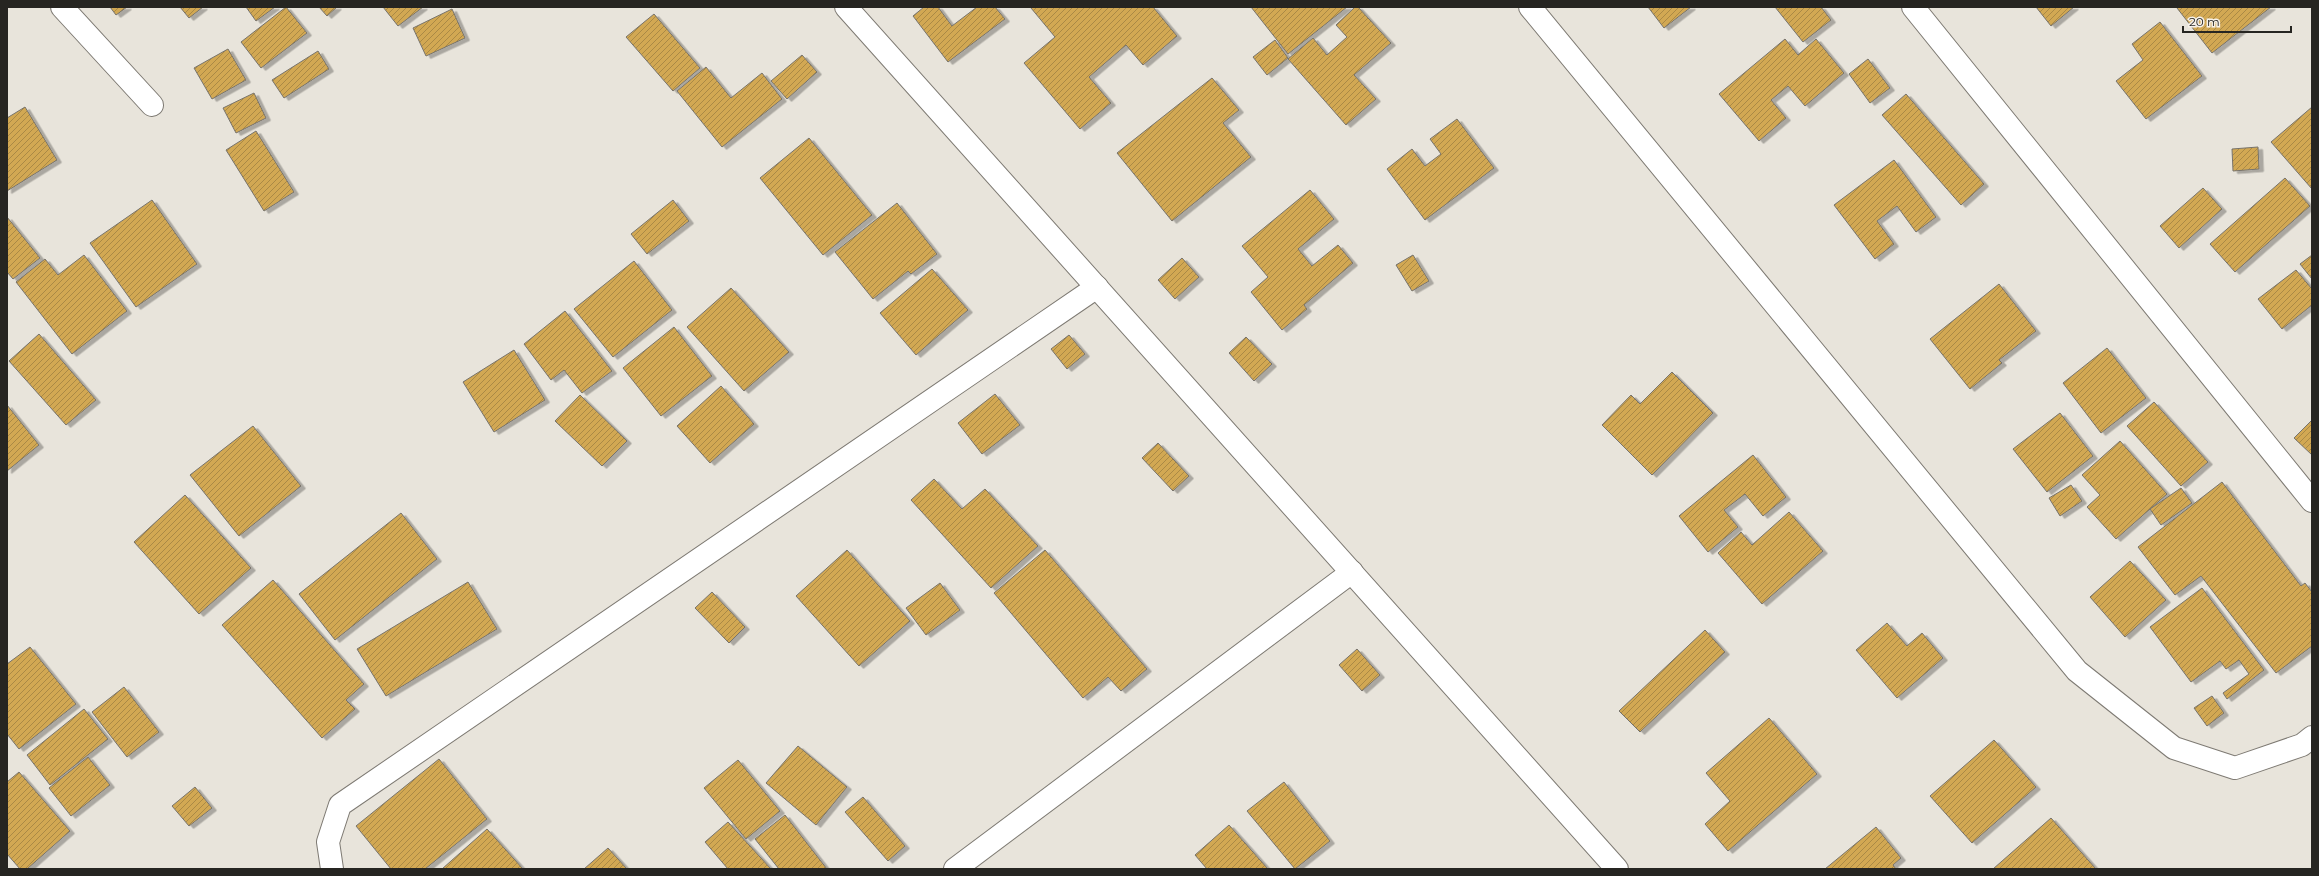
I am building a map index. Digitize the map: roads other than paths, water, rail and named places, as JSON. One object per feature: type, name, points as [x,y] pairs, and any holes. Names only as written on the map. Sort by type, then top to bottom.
[{"type":"street","points":[[62,7],[152,105]]},
{"type":"street","points":[[846,7],[1617,869]]},
{"type":"street","points":[[1530,7],[2077,671],[2174,748],[2235,768],[2302,745],[2312,737]]},
{"type":"street","points":[[1913,7],[2312,501]]},
{"type":"street","points":[[332,869],[328,842],[340,805],[1097,287]]},
{"type":"street","points":[[955,869],[1352,572]]}]
